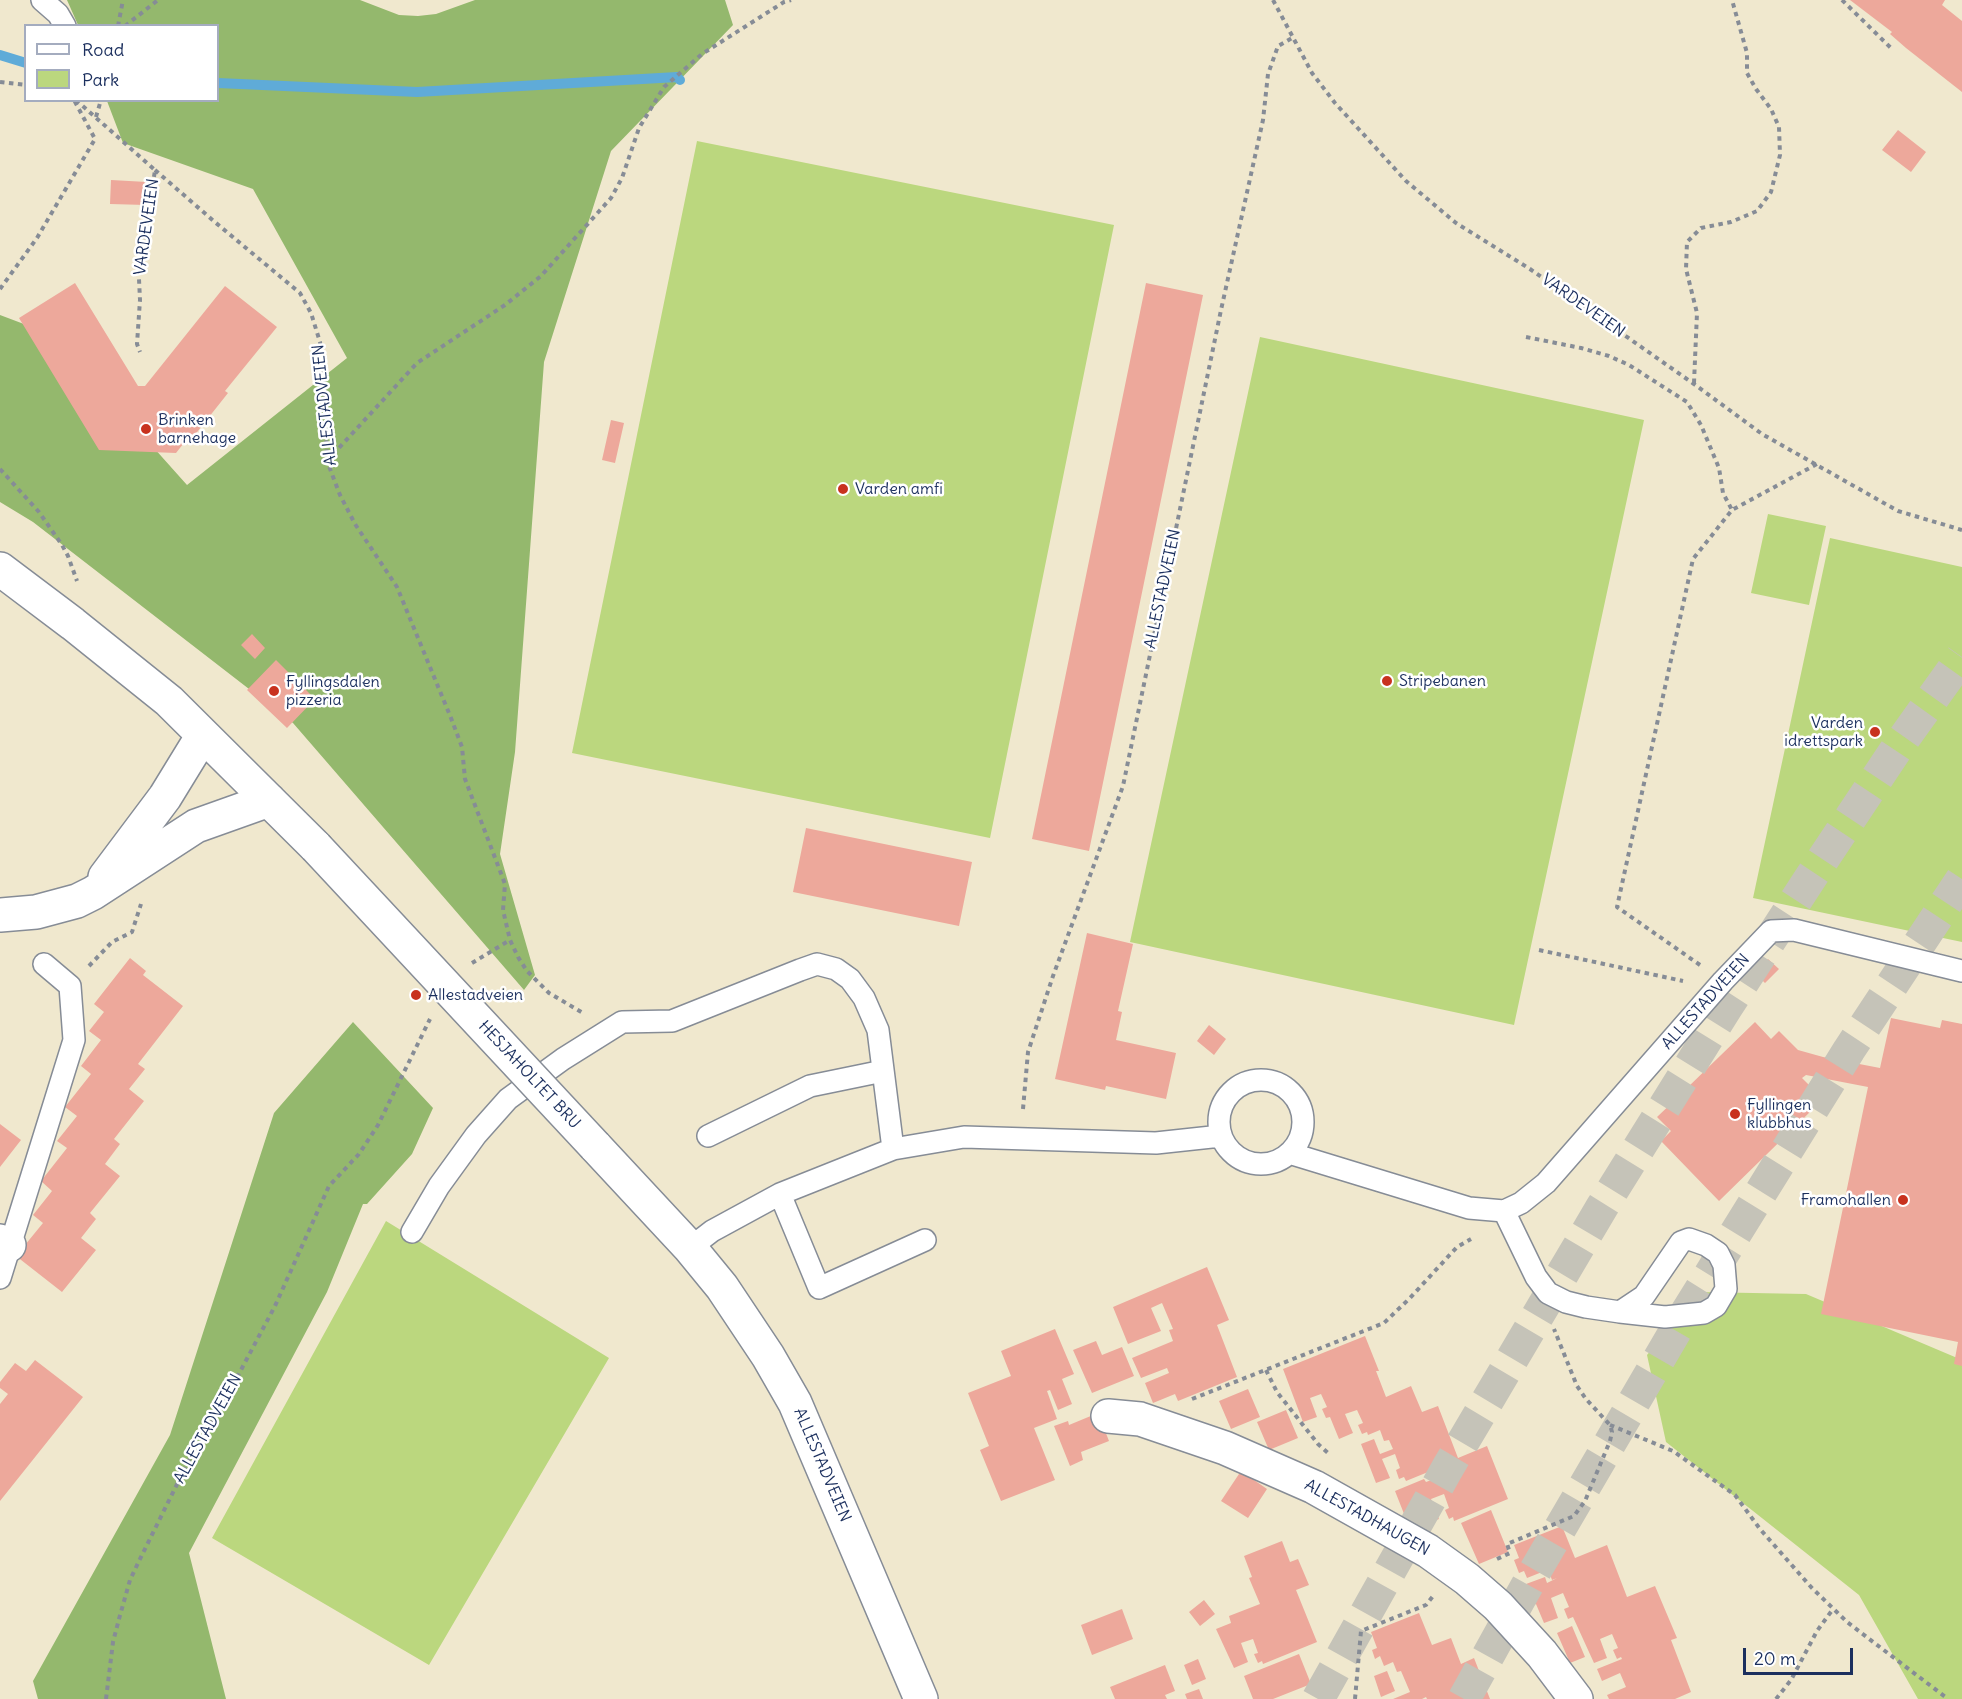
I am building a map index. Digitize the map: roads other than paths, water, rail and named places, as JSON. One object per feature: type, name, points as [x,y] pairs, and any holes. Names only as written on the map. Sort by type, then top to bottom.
[{"type":"main road","points":[[0,569],[74,624],[169,701],[269,800],[196,826],[77,901],[36,912],[0,915]]},
{"type":"main road","points":[[93,893],[165,797],[203,735]]},
{"type":"main road","name":"HESJAHOLTET BRU","points":[[269,800],[316,847],[595,1146]]},
{"type":"main road","name":"ALLESTADVEIEN","points":[[595,1146],[690,1248],[722,1287],[795,1403],[921,1699]]},
{"type":"main road","name":"ALLESTADHAUGEN","points":[[1108,1416],[1140,1419],[1225,1448],[1314,1487],[1428,1551],[1498,1606],[1542,1654],[1576,1699]]},
{"type":"lane","points":[[42,0],[58,14],[64,24]]},
{"type":"lane","name":"ALLESTADVEIEN","points":[[1504,1211],[1521,1203],[1546,1184],[1720,985],[1771,931],[1794,930],[1962,971]]},
{"type":"lane","points":[[0,1278],[4,1243],[74,1040],[70,986],[44,964]]},
{"type":"lane","points":[[412,1232],[439,1186],[470,1144],[508,1100],[563,1059],[622,1022],[672,1021],[817,964],[836,969],[850,979],[864,998],[878,1030],[893,1149]]},
{"type":"lane","points":[[708,1136],[810,1086],[883,1071]]},
{"type":"lane","points":[[1263,1080],[1277,1083],[1289,1091],[1302,1115],[1302,1128],[1298,1142],[1289,1153],[1264,1164],[1251,1163],[1238,1158],[1228,1149],[1221,1136],[1218,1123],[1220,1109],[1237,1087],[1249,1082],[1263,1080]]},
{"type":"lane","points":[[690,1248],[712,1231],[780,1194],[893,1149],[964,1137],[1155,1143],[1221,1136]]},
{"type":"lane","points":[[1289,1153],[1469,1208],[1504,1211],[1536,1278],[1548,1293],[1566,1302],[1586,1307],[1620,1312],[1665,1317],[1704,1313],[1716,1306],[1726,1289],[1724,1265],[1718,1253],[1706,1245],[1689,1239],[1682,1242],[1644,1296],[1620,1312]]},
{"type":"lane","points":[[780,1194],[819,1288],[925,1240]]},
{"type":"waterway","points":[[0,55],[24,62]]},
{"type":"waterway","points":[[219,83],[417,92],[677,77],[680,80]]},
{"type":"tunnel","points":[[1318,1699],[1447,1469],[1602,1207],[1811,877],[1897,748],[1962,657]]},
{"type":"tunnel","points":[[1464,1699],[1534,1573],[1680,1323],[1849,1050],[1962,879]]},
{"type":"place","name":"Brinken barnehage","points":[[146,429]]},
{"type":"place","name":"Varden amfi","points":[[843,489]]},
{"type":"place","name":"Stripebanen","points":[[1387,681]]},
{"type":"place","name":"Fyllingsdalen pizzeria","points":[[274,691]]},
{"type":"place","name":"Varden idrettspark","points":[[1875,732]]},
{"type":"place","name":"Allestadveien","points":[[416,995]]},
{"type":"place","name":"Fyllingen klubbhus","points":[[1735,1114]]},
{"type":"place","name":"Framohallen","points":[[1903,1200]]}]
